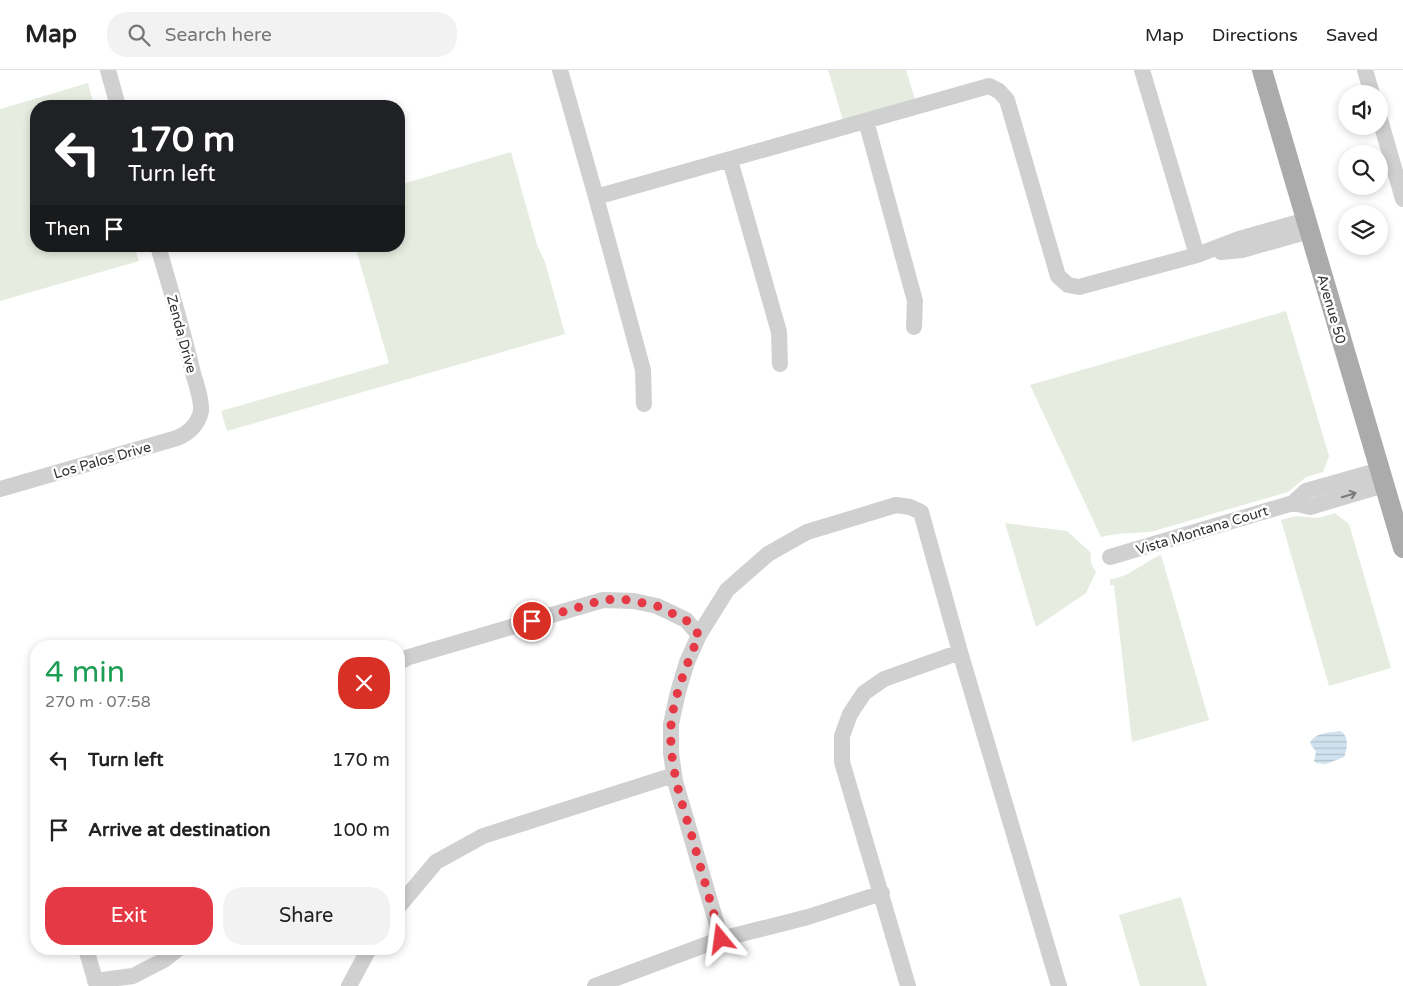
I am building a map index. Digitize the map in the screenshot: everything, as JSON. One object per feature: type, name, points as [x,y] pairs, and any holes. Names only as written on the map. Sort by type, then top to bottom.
[{"type":"main road","name":"Avenue 50","points":[[1262,70],[1403,548]]},
{"type":"street","points":[[108,70],[116,100]]},
{"type":"street","points":[[560,70],[644,370],[644,404]]},
{"type":"street","points":[[1142,70],[1197,255]]},
{"type":"street","points":[[1365,70],[1369,85]]},
{"type":"street","points":[[596,197],[988,86],[999,90],[1007,100],[1058,276],[1068,285],[1079,287],[1197,255],[1240,239],[1308,226]]},
{"type":"street","points":[[866,121],[915,301],[914,326]]},
{"type":"street","points":[[1384,135],[1403,199]]},
{"type":"street","points":[[730,160],[779,332],[780,364]]},
{"type":"street","name":"Zenda Drive","points":[[160,252],[199,396],[201,409],[198,422]]},
{"type":"street","name":"Los Palos Drive","points":[[0,489],[177,438],[189,433],[198,422]]},
{"type":"street","name":"Vista Montana Court","points":[[1110,558],[1293,503],[1306,491],[1323,495],[1382,477]]},
{"type":"street","points":[[721,939],[674,775],[671,753],[671,724],[687,662],[699,635],[727,590],[768,554],[807,532],[896,504],[921,512],[960,652],[1059,986]]},
{"type":"street","points":[[405,659],[603,600],[634,601],[657,606],[686,620],[699,635]]},
{"type":"street","points":[[908,986],[842,762],[842,736],[850,714],[864,693],[884,679],[960,652]]},
{"type":"street","points":[[405,899],[436,862],[483,836],[674,775]]},
{"type":"street","points":[[595,986],[721,939],[808,917],[882,893]]},
{"type":"street","points":[[88,955],[96,983],[133,976],[170,955]]},
{"type":"street","points":[[349,986],[366,955]]},
{"type":"shaded area","points":[[828,70],[906,70],[915,99],[843,120]]},
{"type":"shaded area","points":[[88,83],[92,100],[30,100]]},
{"type":"shaded area","points":[[30,100],[30,252],[136,252],[139,261],[0,301],[0,109]]},
{"type":"shaded area","points":[[511,152],[537,245],[545,262],[565,334],[227,431],[221,411],[389,363],[357,252],[405,252],[405,183]]},
{"type":"shaded area","points":[[1286,311],[1329,456],[1323,472],[1306,477],[1288,492],[1154,531],[1114,534],[1101,537],[1030,385]]},
{"type":"shaded area","points":[[1335,513],[1349,524],[1391,668],[1329,686],[1281,520],[1296,516],[1318,518]]},
{"type":"shaded area","points":[[1005,523],[1067,531],[1091,553],[1091,563],[1096,572],[1086,593],[1036,627]]},
{"type":"shaded area","points":[[1161,555],[1209,720],[1132,742],[1114,585],[1110,585],[1110,579],[1130,573]]},
{"type":"shaded area","points":[[1181,897],[1207,986],[1140,986],[1119,915]]},
{"type":"water","points":[[1340,731],[1345,736],[1347,743],[1344,757],[1326,764],[1316,763],[1314,761],[1316,752],[1310,743],[1312,739],[1323,734]]},
{"type":"route","points":[[532,621],[603,600],[620,599],[657,606],[686,620],[699,635],[687,662],[678,692],[671,724],[671,753],[676,781],[721,939]]}]
